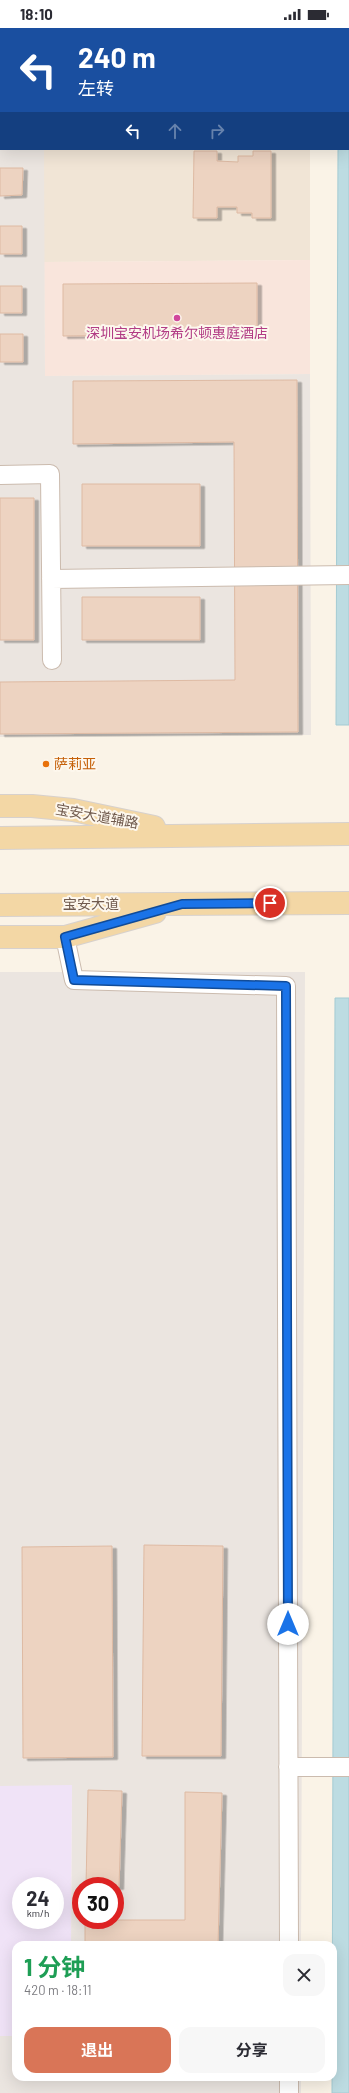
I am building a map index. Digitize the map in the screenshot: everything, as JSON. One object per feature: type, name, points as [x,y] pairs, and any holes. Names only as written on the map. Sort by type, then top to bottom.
[{"type":"main road","name":"宝安大道辅路","points":[[0,806],[32,806],[73,810],[193,835]]},
{"type":"main road","points":[[299,834],[340,826],[349,822]]},
{"type":"main road","points":[[0,838],[349,834]]},
{"type":"main road","points":[[299,902],[349,915]]},
{"type":"main road","name":"宝安大道","points":[[0,904],[349,902]]},
{"type":"main road","points":[[0,936],[65,937],[182,904]]},
{"type":"street","points":[[0,475],[50,474],[52,660]]},
{"type":"street","points":[[51,579],[342,575]]},
{"type":"street","points":[[65,937],[74,980],[286,986],[293,1767],[289,1941]]},
{"type":"street","points":[[293,1767],[349,1766]]},
{"type":"street","points":[[289,2081],[289,2093]]},
{"type":"shaded area","points":[[0,150],[44,150],[45,376],[310,374],[311,735],[0,737]]},
{"type":"shaded area","points":[[44,150],[310,150],[310,260],[44,262]]},
{"type":"shaded area","name":"深圳宝安机场希尔顿惠庭酒店","points":[[310,260],[310,374],[45,376],[44,262]]},
{"type":"shaded area","points":[[0,972],[305,972],[301,1941],[71,1941],[72,1786],[0,1786]]},
{"type":"shaded area","points":[[72,1785],[71,1941],[12,1941],[12,2036],[0,2036],[0,1786]]},
{"type":"shaded area","points":[[0,2036],[12,2036],[12,2081],[301,2081],[301,2093],[0,2093]]},
{"type":"water","points":[[338,150],[349,150],[349,725],[336,725]]},
{"type":"water","points":[[335,998],[349,998],[349,2093],[332,2093],[332,2081],[337,2081],[337,1941],[332,1941]]},
{"type":"building","points":[[194,151],[217,151],[217,161],[238,162],[238,156],[253,156],[253,151],[271,151],[271,218],[252,218],[252,213],[237,213],[237,207],[217,207],[217,218],[193,218]]},
{"type":"building","points":[[0,168],[23,168],[22,195],[0,196]]},
{"type":"building","points":[[0,226],[22,226],[22,254],[0,254]]},
{"type":"building","points":[[257,283],[257,334],[63,336],[63,284]]},
{"type":"building","points":[[0,286],[22,286],[22,313],[0,313]]},
{"type":"building","points":[[0,334],[23,334],[23,362],[0,362]]},
{"type":"building","points":[[297,380],[298,732],[0,734],[0,682],[235,680],[234,442],[73,444],[73,381]]},
{"type":"building","points":[[82,484],[200,484],[200,546],[82,546]]},
{"type":"building","points":[[0,498],[34,498],[34,640],[0,640]]},
{"type":"building","points":[[82,597],[200,597],[200,640],[82,640]]},
{"type":"building","points":[[144,1545],[223,1546],[221,1756],[142,1756]]},
{"type":"building","points":[[112,1546],[113,1757],[23,1758],[22,1547]]},
{"type":"building","points":[[88,1790],[122,1791],[119,1877],[86,1877]]},
{"type":"building","points":[[185,1792],[222,1793],[218,1941],[85,1941],[85,1929],[124,1929],[124,1920],[185,1920]]},
{"type":"place","name":"深圳宝安机场希尔顿惠庭酒店","points":[[177,318]]},
{"type":"place","name":"萨莉亚","points":[[46,764]]},
{"type":"route","points":[[270,903],[182,904],[65,937],[74,980],[286,986],[288,1624]]}]
